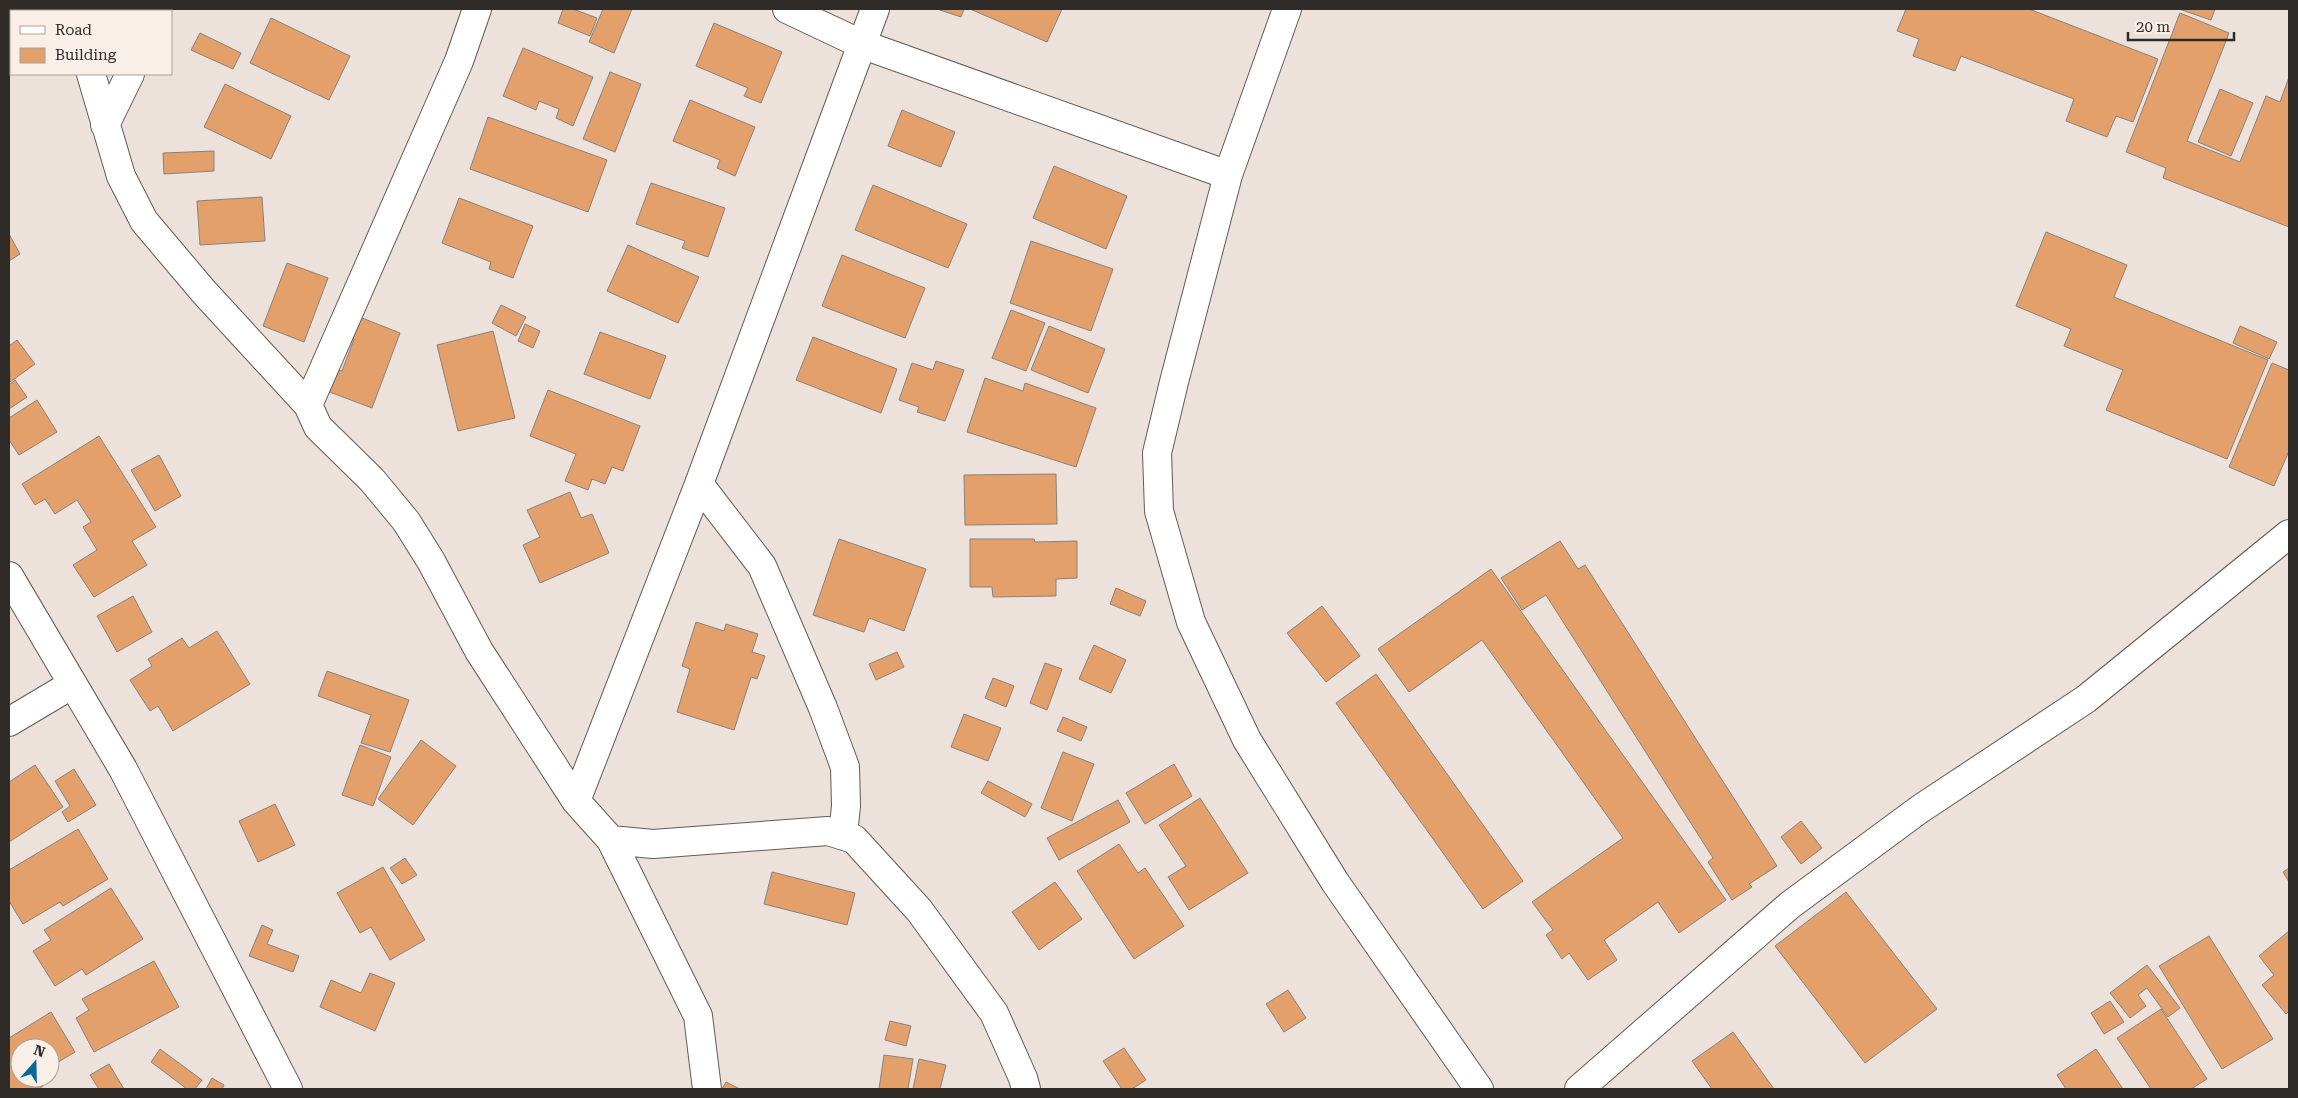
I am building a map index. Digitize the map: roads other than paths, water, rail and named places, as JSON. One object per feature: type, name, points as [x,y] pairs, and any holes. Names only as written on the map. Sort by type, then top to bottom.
[{"type":"street","points":[[308,405],[459,61],[478,9]]},
{"type":"street","points":[[787,9],[862,44],[1228,175]]},
{"type":"street","points":[[576,800],[700,484],[875,9]]},
{"type":"street","points":[[1287,9],[1228,175],[1158,453],[1158,511],[1191,622],[1247,740],[1335,882],[1479,1089]]},
{"type":"street","points":[[90,75],[121,176],[144,222],[204,292],[308,405],[318,427],[372,480],[406,520],[431,561],[479,651],[576,800],[611,840],[698,1016],[707,1089]]},
{"type":"street","points":[[105,125],[130,75]]},
{"type":"street","points":[[700,484],[762,566],[823,708],[845,767],[846,806],[843,835]]},
{"type":"street","points":[[1579,1089],[1790,905],[1920,809],[2086,699],[2289,534]]},
{"type":"street","points":[[9,576],[71,685],[122,769],[288,1089]]},
{"type":"street","points":[[9,722],[71,685]]},
{"type":"street","points":[[611,840],[652,844],[828,830],[854,839],[919,910],[994,1013],[1023,1078],[1026,1089]]}]
